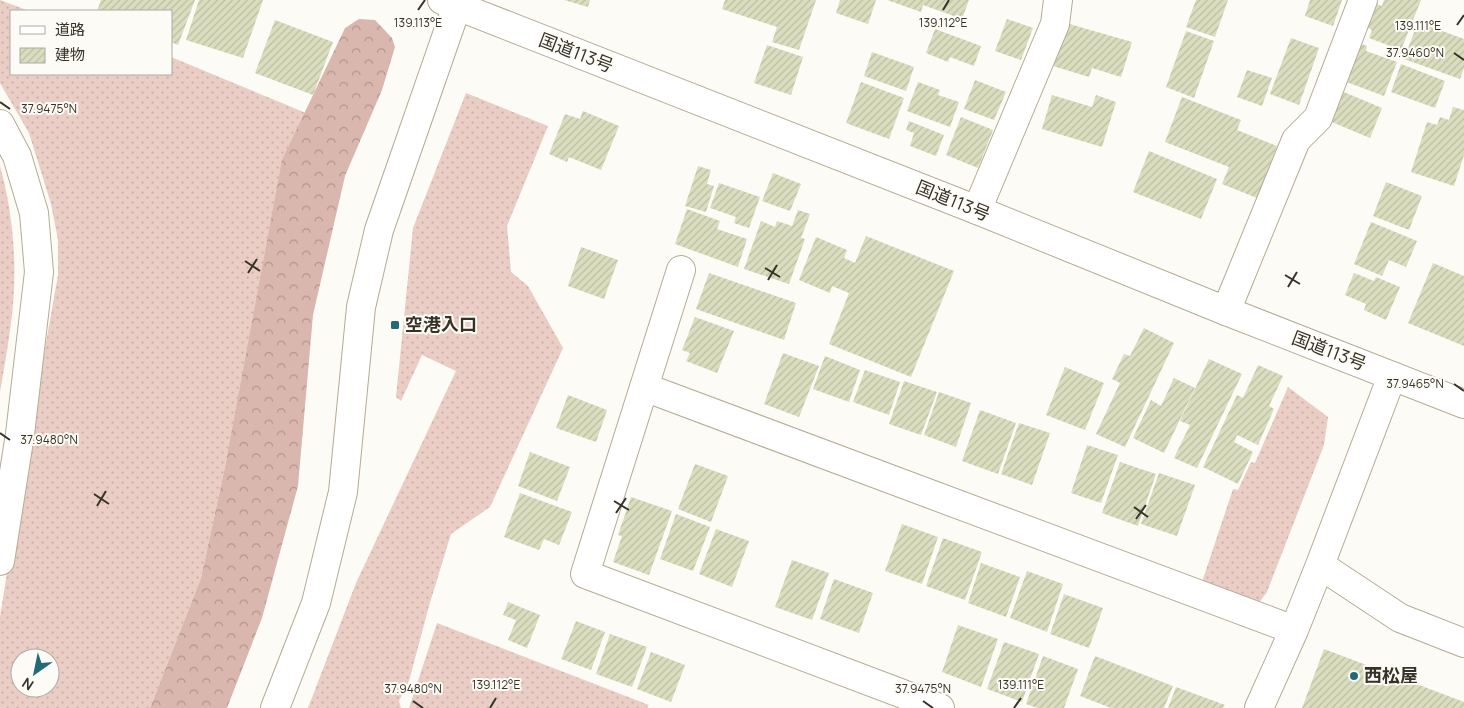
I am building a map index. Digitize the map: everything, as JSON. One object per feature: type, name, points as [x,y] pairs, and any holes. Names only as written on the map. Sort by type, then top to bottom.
[{"type":"main road","points":[[977,210],[1055,24],[1058,0]]},
{"type":"main road","points":[[1226,311],[1296,140],[1318,118],[1363,0]]},
{"type":"main road","points":[[275,708],[316,603],[343,492],[361,307],[379,230],[453,2]]},
{"type":"main road","name":"国道113号","points":[[453,2],[1226,311],[1464,404]]},
{"type":"main road","points":[[0,124],[18,156],[34,213],[39,272],[20,434],[0,561]]},
{"type":"main road","points":[[681,270],[585,574],[940,708]]},
{"type":"main road","points":[[1259,708],[1294,630],[1392,376]]},
{"type":"main road","points":[[644,388],[1294,630]]},
{"type":"main road","points":[[1320,565],[1400,618],[1464,643]]},
{"type":"shaded area","points":[[0,0],[26,10],[10,10],[10,75],[172,75],[172,57],[306,113],[201,578],[150,708],[0,708],[0,617],[21,484],[58,275],[58,240],[51,204],[29,133],[0,83]]},
{"type":"shaded area","points":[[466,93],[548,126],[507,226],[511,272],[528,286],[563,348],[490,507],[451,534],[409,681],[399,701],[401,708],[308,708],[356,583],[456,371],[422,355],[401,401],[396,397],[413,228]]},
{"type":"shaded area","points":[[0,166],[9,205],[13,244],[14,284],[11,323],[0,392]]},
{"type":"shaded area","points":[[1288,387],[1328,417],[1324,445],[1267,592],[1258,604],[1202,582],[1233,489],[1238,490],[1251,462],[1255,463]]},
{"type":"shaded area","points":[[437,623],[649,705],[647,708],[409,708]]},
{"type":"green space","points":[[359,19],[375,20],[392,38],[395,47],[382,90],[345,176],[313,315],[298,486],[262,618],[227,708],[150,708],[201,578],[226,462],[282,160],[345,28]]},
{"type":"building","points":[[101,0],[195,0],[178,45],[172,42],[172,10],[97,10]]},
{"type":"building","points":[[199,0],[263,0],[243,58],[186,40]]},
{"type":"building","points":[[564,0],[590,0],[588,7]]},
{"type":"building","points":[[725,0],[816,0],[799,50],[772,42],[777,27],[722,9]]},
{"type":"building","points":[[840,0],[876,0],[868,24],[836,13]]},
{"type":"building","points":[[887,0],[969,0],[962,19],[923,5],[921,12]]},
{"type":"building","points":[[1196,0],[1228,0],[1215,37],[1186,27]]},
{"type":"building","points":[[1310,0],[1342,0],[1333,26],[1305,16]]},
{"type":"building","points":[[1384,0],[1421,0],[1401,50],[1369,38],[1372,30],[1365,26],[1374,3],[1382,6]]},
{"type":"building","points":[[1007,19],[1033,28],[1021,60],[995,51]]},
{"type":"building","points":[[275,20],[333,42],[313,95],[255,73]]},
{"type":"building","points":[[1418,22],[1464,39],[1464,68],[1460,79],[1404,59]]},
{"type":"building","points":[[1066,23],[1132,42],[1121,77],[1092,68],[1089,77],[1053,66]]},
{"type":"building","points":[[935,29],[981,46],[974,66],[950,57],[948,62],[926,53]]},
{"type":"building","points":[[1186,31],[1214,41],[1194,98],[1166,87]]},
{"type":"building","points":[[1291,38],[1319,48],[1299,105],[1270,94]]},
{"type":"building","points":[[1355,42],[1367,46],[1366,51],[1397,62],[1384,96],[1341,80]]},
{"type":"building","points":[[767,45],[803,57],[791,95],[754,83]]},
{"type":"building","points":[[872,52],[914,67],[906,91],[864,76]]},
{"type":"building","points":[[1401,64],[1445,81],[1435,108],[1391,92]]},
{"type":"building","points":[[1247,70],[1272,78],[1262,106],[1237,97]]},
{"type":"building","points":[[975,80],[1006,92],[994,120],[964,109]]},
{"type":"building","points":[[861,82],[904,98],[889,139],[846,123]]},
{"type":"building","points":[[918,82],[940,90],[938,95],[959,102],[950,127],[907,111]]},
{"type":"building","points":[[1339,90],[1382,108],[1370,138],[1327,120]]},
{"type":"building","points":[[1052,95],[1092,107],[1096,95],[1116,102],[1102,147],[1042,129]]},
{"type":"building","points":[[1182,97],[1241,120],[1237,130],[1277,146],[1257,198],[1222,184],[1229,167],[1165,142]]},
{"type":"building","points":[[1453,107],[1464,110],[1464,155],[1454,186],[1411,172],[1427,122],[1437,125],[1440,117],[1449,120]]},
{"type":"building","points":[[583,111],[619,126],[601,170],[569,157],[567,162],[549,154],[565,114],[580,119]]},
{"type":"building","points":[[961,117],[993,130],[978,168],[946,155]]},
{"type":"building","points":[[909,121],[944,135],[936,156],[910,146],[914,133],[906,130]]},
{"type":"building","points":[[1149,151],[1217,179],[1201,219],[1133,192]]},
{"type":"building","points":[[698,166],[711,170],[707,184],[714,186],[706,212],[685,206]]},
{"type":"building","points":[[773,173],[801,184],[790,211],[762,201]]},
{"type":"building","points":[[1386,182],[1422,196],[1409,230],[1373,216]]},
{"type":"building","points":[[719,183],[760,197],[749,228],[734,223],[736,217],[710,208]]},
{"type":"building","points":[[687,209],[720,221],[717,229],[747,239],[738,267],[675,244]]},
{"type":"building","points":[[798,210],[810,214],[801,238],[805,239],[789,284],[744,269],[761,221],[775,227],[777,221],[792,226]]},
{"type":"building","points":[[1371,222],[1417,241],[1406,267],[1389,260],[1382,276],[1354,264]]},
{"type":"building","points":[[866,236],[954,271],[911,377],[829,344],[849,293],[832,286],[830,293],[799,280],[816,237],[847,250],[844,258],[855,263]]},
{"type":"building","points":[[581,247],[618,260],[604,299],[568,286]]},
{"type":"building","points":[[1433,263],[1464,276],[1464,346],[1408,323]]},
{"type":"building","points":[[709,273],[796,303],[784,340],[696,309]]},
{"type":"building","points":[[1354,273],[1374,281],[1376,277],[1400,287],[1386,320],[1364,310],[1366,304],[1345,295]]},
{"type":"building","points":[[695,317],[734,331],[717,373],[686,361],[690,353],[682,350]]},
{"type":"building","points":[[1144,328],[1174,343],[1125,447],[1096,434],[1120,383],[1112,379],[1124,354],[1130,356]]},
{"type":"building","points":[[783,353],[819,366],[799,417],[764,404]]},
{"type":"building","points":[[825,356],[860,370],[849,402],[813,389]]},
{"type":"building","points":[[1209,359],[1242,374],[1197,468],[1174,458],[1190,425],[1180,421]]},
{"type":"building","points":[[1258,365],[1283,376],[1269,406],[1274,409],[1258,445],[1237,435],[1234,442],[1253,452],[1238,484],[1203,467],[1237,395],[1243,398]]},
{"type":"building","points":[[1065,367],[1104,383],[1085,430],[1046,415]]},
{"type":"building","points":[[865,370],[900,382],[889,415],[853,402]]},
{"type":"building","points":[[1174,378],[1195,388],[1164,453],[1133,438],[1151,400],[1161,406]]},
{"type":"building","points":[[904,381],[937,392],[921,435],[889,424]]},
{"type":"building","points":[[939,392],[971,403],[956,447],[924,435]]},
{"type":"building","points":[[568,395],[607,410],[596,442],[556,428]]},
{"type":"building","points":[[980,410],[1016,423],[998,474],[962,461]]},
{"type":"building","points":[[1019,423],[1050,433],[1032,485],[1001,474]]},
{"type":"building","points":[[1087,445],[1118,455],[1101,503],[1071,493]]},
{"type":"building","points":[[530,452],[570,467],[557,501],[518,486]]},
{"type":"building","points":[[1120,462],[1156,474],[1138,526],[1102,513]]},
{"type":"building","points":[[695,464],[728,476],[711,522],[678,509]]},
{"type":"building","points":[[1159,473],[1195,485],[1177,536],[1141,524]]},
{"type":"building","points":[[520,493],[572,512],[559,545],[544,539],[539,550],[504,537]]},
{"type":"building","points":[[631,497],[672,511],[649,575],[613,562],[622,536],[618,535]]},
{"type":"building","points":[[676,514],[710,527],[693,571],[660,559]]},
{"type":"building","points":[[902,524],[938,537],[922,584],[885,571]]},
{"type":"building","points":[[716,529],[749,541],[732,587],[699,574]]},
{"type":"building","points":[[943,538],[982,552],[965,600],[926,586]]},
{"type":"building","points":[[792,560],[829,573],[812,620],[775,607]]},
{"type":"building","points":[[981,563],[1020,577],[1006,617],[968,603]]},
{"type":"building","points":[[1027,571],[1063,584],[1047,632],[1010,618]]},
{"type":"building","points":[[834,579],[873,593],[859,633],[820,619]]},
{"type":"building","points":[[1064,594],[1103,608],[1089,648],[1050,634]]},
{"type":"building","points":[[508,602],[540,615],[527,648],[508,640],[516,620],[503,615]]},
{"type":"building","points":[[576,621],[605,632],[591,670],[561,659]]},
{"type":"building","points":[[958,625],[998,639],[981,687],[942,672]]},
{"type":"building","points":[[610,634],[647,647],[632,687],[596,674]]},
{"type":"building","points":[[1004,642],[1039,654],[1022,702],[987,689]]},
{"type":"building","name":"西松屋","points":[[1324,649],[1464,702],[1464,708],[1302,708]]},
{"type":"building","points":[[651,652],[685,665],[671,702],[637,689]]},
{"type":"building","points":[[1043,656],[1078,669],[1064,708],[1037,708],[1026,704]]},
{"type":"building","points":[[1095,656],[1173,686],[1164,708],[1111,708],[1080,696]]},
{"type":"building","points":[[1176,687],[1225,705],[1223,708],[1168,708]]},
{"type":"place","name":"空港入口","points":[[395,325]]},
{"type":"place","name":"西松屋","points":[[1354,676]]}]
